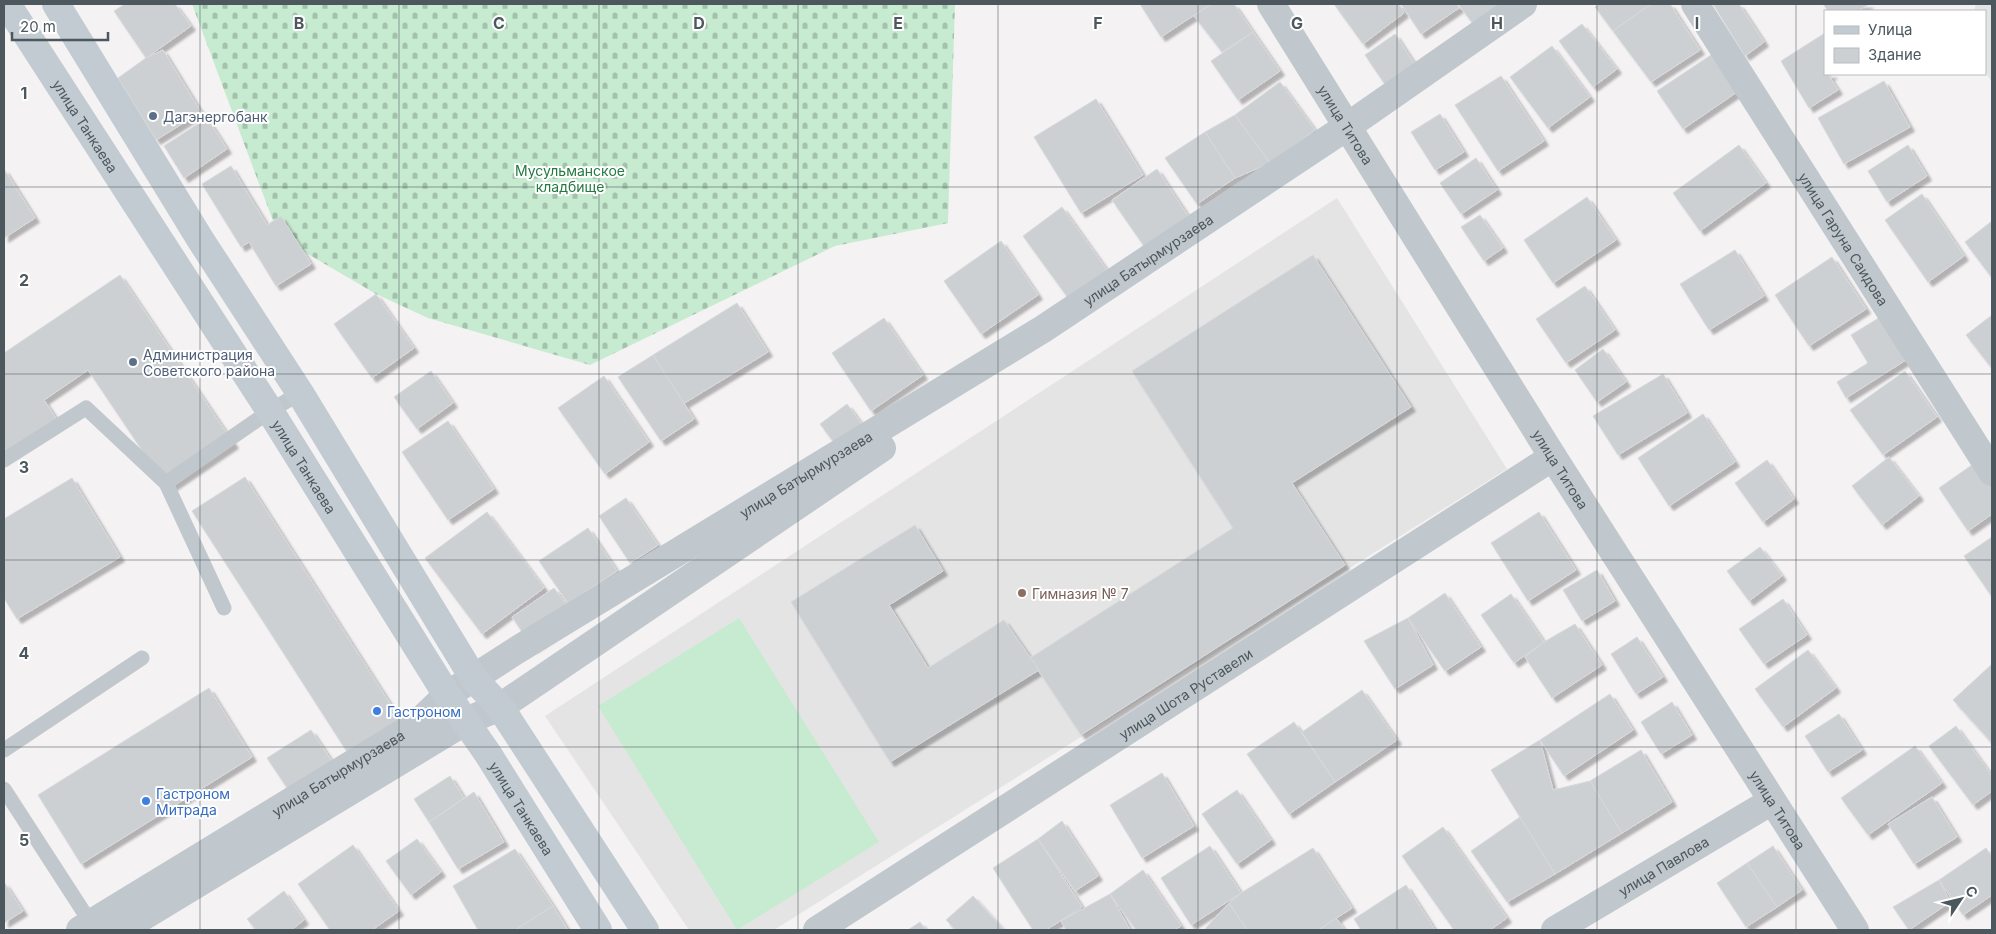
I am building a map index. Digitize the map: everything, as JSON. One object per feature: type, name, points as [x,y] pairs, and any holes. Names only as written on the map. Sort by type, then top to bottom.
[{"type":"main road","name":"улица Танкаева","points":[[7,4],[270,411],[447,696],[466,721],[598,930]]},
{"type":"main road","points":[[56,4],[200,239],[300,393],[474,679],[500,707],[645,930]]},
{"type":"street","name":"улица Титова","points":[[1271,4],[1554,458],[1855,930]]},
{"type":"street","name":"улица Батырмурзаева","points":[[89,928],[416,725],[447,696],[526,645],[1043,329],[1349,128],[1523,4]]},
{"type":"street","name":"улица Батырмурзаева","points":[[121,930],[466,721],[500,707],[1531,4]]},
{"type":"street","name":"улица Гаруна Саидова","points":[[1695,4],[1992,472]]},
{"type":"street","name":"улица Шота Руставели","points":[[817,930],[1554,458]]},
{"type":"street","name":"улица Павлова","points":[[1555,930],[1772,801]]},
{"type":"lane","points":[[166,483],[270,411],[300,393]]},
{"type":"lane","points":[[4,460],[86,408],[166,483],[224,608]]},
{"type":"lane","points":[[4,750],[142,658]]},
{"type":"lane","points":[[4,789],[89,928]]},
{"type":"shaded area","points":[[1976,4],[1992,4],[1992,83],[1986,73],[1986,10],[1974,10]]},
{"type":"shaded area","name":"Гимназия № 7","points":[[1337,198],[1507,469],[774,930],[689,930],[545,716]]},
{"type":"green space","name":"Мусульманское кладбище","points":[[192,4],[955,4],[948,223],[835,246],[590,365],[428,318],[376,294],[279,237]]},
{"type":"green space","points":[[739,618],[879,842],[737,930],[598,706]]},
{"type":"building","points":[[125,4],[175,4],[191,26],[146,58],[114,11]]},
{"type":"building","points":[[1140,4],[1211,4],[1161,37]]},
{"type":"building","points":[[1211,4],[1234,4],[1253,32],[1222,52],[1194,16]]},
{"type":"building","points":[[1334,4],[1399,4],[1404,13],[1363,44]]},
{"type":"building","points":[[1401,4],[1457,4],[1459,8],[1421,34]]},
{"type":"building","points":[[1458,4],[1512,4],[1477,29]]},
{"type":"building","points":[[1599,4],[1651,4],[1613,31],[1595,7]]},
{"type":"building","points":[[1651,4],[1670,4],[1700,50],[1651,82],[1613,31]]},
{"type":"building","points":[[1713,4],[1739,4],[1764,42],[1745,56]]},
{"type":"building","points":[[1823,4],[1869,4],[1860,10],[1827,10]]},
{"type":"building","points":[[1582,24],[1617,69],[1593,87],[1559,41]]},
{"type":"building","points":[[1253,32],[1280,71],[1238,100],[1211,61]]},
{"type":"building","points":[[1395,34],[1416,66],[1386,86],[1365,55]]},
{"type":"building","points":[[1824,34],[1824,75],[1831,75],[1829,76],[1838,90],[1809,108],[1781,61]]},
{"type":"building","points":[[1552,46],[1590,97],[1548,128],[1510,77]]},
{"type":"building","points":[[163,50],[201,112],[156,140],[118,78],[146,58]]},
{"type":"building","points":[[1714,53],[1740,90],[1683,129],[1657,91]]},
{"type":"building","points":[[1501,76],[1544,141],[1498,171],[1455,105]]},
{"type":"building","points":[[1884,81],[1910,127],[1844,164],[1818,118]]},
{"type":"building","points":[[1280,82],[1315,130],[1270,163],[1235,115]]},
{"type":"building","points":[[1096,99],[1143,175],[1081,213],[1034,137]]},
{"type":"building","points":[[1440,114],[1464,152],[1435,170],[1411,132]]},
{"type":"building","points":[[1235,115],[1270,163],[1235,178],[1205,132]]},
{"type":"building","points":[[207,118],[227,149],[184,178],[164,146]]},
{"type":"building","points":[[1205,132],[1235,178],[1197,204],[1165,158]]},
{"type":"building","points":[[1739,145],[1766,183],[1700,231],[1673,193]]},
{"type":"building","points":[[1908,145],[1927,176],[1887,202],[1868,171]]},
{"type":"building","points":[[1476,158],[1497,190],[1461,214],[1440,183]]},
{"type":"building","points":[[231,166],[267,225],[281,216],[311,264],[276,286],[249,242],[241,247],[202,184]]},
{"type":"building","points":[[4,169],[35,218],[4,238]]},
{"type":"building","points":[[1157,169],[1192,222],[1148,252],[1112,200]]},
{"type":"building","points":[[1922,194],[1964,256],[1928,282],[1885,220]]},
{"type":"building","points":[[1587,197],[1616,240],[1553,283],[1524,240]]},
{"type":"building","points":[[1062,207],[1107,270],[1068,298],[1023,236]]},
{"type":"building","points":[[1480,215],[1503,248],[1484,261],[1461,227]]},
{"type":"building","points":[[1992,221],[1992,278],[1965,242]]},
{"type":"building","points":[[1001,241],[1038,295],[981,334],[944,281]]},
{"type":"building","points":[[1735,250],[1764,296],[1709,330],[1680,284]]},
{"type":"building","points":[[1313,255],[1411,407],[1292,483],[1345,565],[1081,735],[1030,658],[1233,528],[1132,371]]},
{"type":"building","points":[[1832,257],[1866,309],[1809,346],[1775,295]]},
{"type":"building","points":[[120,275],[234,444],[168,489],[88,370],[44,400],[57,420],[4,456],[4,353]]},
{"type":"building","points":[[1585,286],[1615,330],[1566,363],[1536,319]]},
{"type":"building","points":[[376,294],[414,348],[372,378],[334,324]]},
{"type":"building","points":[[737,303],[768,352],[683,404],[653,355]]},
{"type":"building","points":[[1992,315],[1992,364],[1990,366],[1966,335]]},
{"type":"building","points":[[1882,316],[1909,358],[1846,398],[1837,382],[1868,363],[1851,335]]},
{"type":"building","points":[[884,318],[923,375],[871,411],[832,353]]},
{"type":"building","points":[[1603,349],[1626,382],[1597,402],[1575,370]]},
{"type":"building","points":[[653,355],[694,419],[661,441],[618,377]]},
{"type":"building","points":[[431,371],[453,403],[417,429],[394,397]]},
{"type":"building","points":[[1905,371],[1937,417],[1883,455],[1850,410]]},
{"type":"building","points":[[1663,374],[1687,413],[1618,455],[1593,416]]},
{"type":"building","points":[[604,376],[649,442],[605,474],[558,408]]},
{"type":"building","points":[[847,404],[864,427],[838,448],[820,424]]},
{"type":"building","points":[[1703,414],[1735,462],[1669,506],[1638,458]]},
{"type":"building","points":[[448,421],[494,489],[448,520],[402,452]]},
{"type":"building","points":[[1889,457],[1919,496],[1882,525],[1852,486]]},
{"type":"building","points":[[1767,460],[1794,499],[1763,522],[1735,483]]},
{"type":"building","points":[[1979,460],[1992,479],[1992,514],[1968,531],[1939,488]]},
{"type":"building","points":[[245,477],[403,724],[351,758],[192,511]]},
{"type":"building","points":[[72,478],[120,557],[17,619],[4,598],[4,519]]},
{"type":"building","points":[[626,498],[658,545],[630,563],[599,516]]},
{"type":"building","points":[[487,512],[544,588],[482,634],[425,558]]},
{"type":"building","points":[[1539,512],[1576,570],[1528,601],[1491,543]]},
{"type":"building","points":[[915,525],[943,571],[889,605],[928,668],[1004,620],[1039,670],[890,762],[791,602]]},
{"type":"building","points":[[588,528],[617,571],[568,603],[539,561]]},
{"type":"building","points":[[1992,537],[1992,597],[1964,556]]},
{"type":"building","points":[[1760,547],[1782,576],[1749,601],[1727,571]]},
{"type":"building","points":[[1597,570],[1615,601],[1582,621],[1563,590]]},
{"type":"building","points":[[554,588],[576,619],[533,648],[512,617]]},
{"type":"building","points":[[1445,593],[1481,647],[1445,671],[1408,618]]},
{"type":"building","points":[[1511,594],[1544,642],[1514,663],[1481,615]]},
{"type":"building","points":[[1783,599],[1807,635],[1764,664],[1739,629]]},
{"type":"building","points":[[1408,618],[1433,665],[1395,689],[1364,641]]},
{"type":"building","points":[[1575,624],[1602,665],[1552,698],[1525,657],[1544,642]]},
{"type":"building","points":[[1637,637],[1663,677],[1636,694],[1611,654]]},
{"type":"building","points":[[1808,650],[1836,688],[1783,727],[1755,689]]},
{"type":"building","points":[[1992,664],[1992,743],[1953,700]]},
{"type":"building","points":[[209,688],[252,757],[81,864],[38,795]]},
{"type":"building","points":[[1362,690],[1397,740],[1335,782],[1302,732]]},
{"type":"building","points":[[1610,694],[1633,730],[1564,776],[1540,740]]},
{"type":"building","points":[[1672,702],[1692,735],[1661,754],[1641,722]]},
{"type":"building","points":[[1839,714],[1862,750],[1828,772],[1805,736]]},
{"type":"building","points":[[1294,722],[1335,782],[1289,814],[1247,754]]},
{"type":"building","points":[[1956,726],[1992,776],[1992,791],[1973,805],[1929,746]]},
{"type":"building","points":[[311,730],[339,772],[295,800],[267,758]]},
{"type":"building","points":[[1540,740],[1553,790],[1590,781],[1622,833],[1555,874],[1491,770]]},
{"type":"building","points":[[1915,746],[1942,783],[1868,835],[1841,798]]},
{"type":"building","points":[[1641,750],[1672,802],[1622,833],[1590,781]]},
{"type":"building","points":[[1162,773],[1194,826],[1142,858],[1110,805]]},
{"type":"building","points":[[450,776],[464,798],[429,822],[414,799]]},
{"type":"building","points":[[1237,790],[1271,840],[1237,864],[1202,814]]},
{"type":"building","points":[[474,792],[504,842],[458,869],[429,822]]},
{"type":"building","points":[[1932,797],[1957,837],[1914,864],[1888,824]]},
{"type":"building","points":[[1520,817],[1555,874],[1507,902],[1471,851]]},
{"type":"building","points":[[1062,821],[1098,876],[1075,891],[1038,839]]},
{"type":"building","points":[[1443,827],[1507,918],[1490,930],[1454,930],[1402,856]]},
{"type":"building","points":[[417,839],[441,872],[411,895],[386,861]]},
{"type":"building","points":[[1038,839],[1082,907],[1046,930],[1033,930],[993,868]]},
{"type":"building","points":[[353,845],[399,911],[372,930],[330,930],[298,884]]},
{"type":"building","points":[[1210,846],[1241,893],[1191,925],[1161,878]]},
{"type":"building","points":[[1773,846],[1802,890],[1777,907],[1747,863]]},
{"type":"building","points":[[1313,848],[1352,908],[1318,930],[1247,930],[1229,903],[1241,893]]},
{"type":"building","points":[[1986,848],[1992,857],[1992,895],[1963,915],[1939,880]]},
{"type":"building","points":[[515,849],[553,906],[515,930],[478,930],[453,886]]},
{"type":"building","points":[[1747,863],[1777,907],[1746,927],[1717,883]]},
{"type":"building","points":[[1143,870],[1181,926],[1174,930],[1136,930],[1110,894]]},
{"type":"building","points":[[1939,880],[1950,902],[1909,930],[1893,907]]},
{"type":"building","points":[[4,882],[23,911],[4,923]]},
{"type":"building","points":[[1406,885],[1435,930],[1361,930],[1354,919]]},
{"type":"building","points":[[284,891],[304,920],[291,930],[256,930],[247,919]]},
{"type":"building","points":[[1110,894],[1130,930],[1066,930],[1061,921]]},
{"type":"building","points":[[973,896],[1004,930],[956,930],[946,920]]},
{"type":"building","points":[[1229,903],[1247,930],[1204,930]]},
{"type":"building","points":[[553,906],[568,930],[515,930]]},
{"type":"building","points":[[1336,918],[1345,930],[1319,930]]},
{"type":"building","points":[[920,922],[926,930],[908,930]]},
{"type":"place","name":"Дагэнергобанк","points":[[153,116]]},
{"type":"place","name":"Администрация Советского района","points":[[133,362]]},
{"type":"place","name":"Гимназия № 7","points":[[1022,593]]},
{"type":"place","name":"Гастроном","points":[[377,711]]},
{"type":"place","name":"Гастроном Митрада","points":[[146,801]]}]
